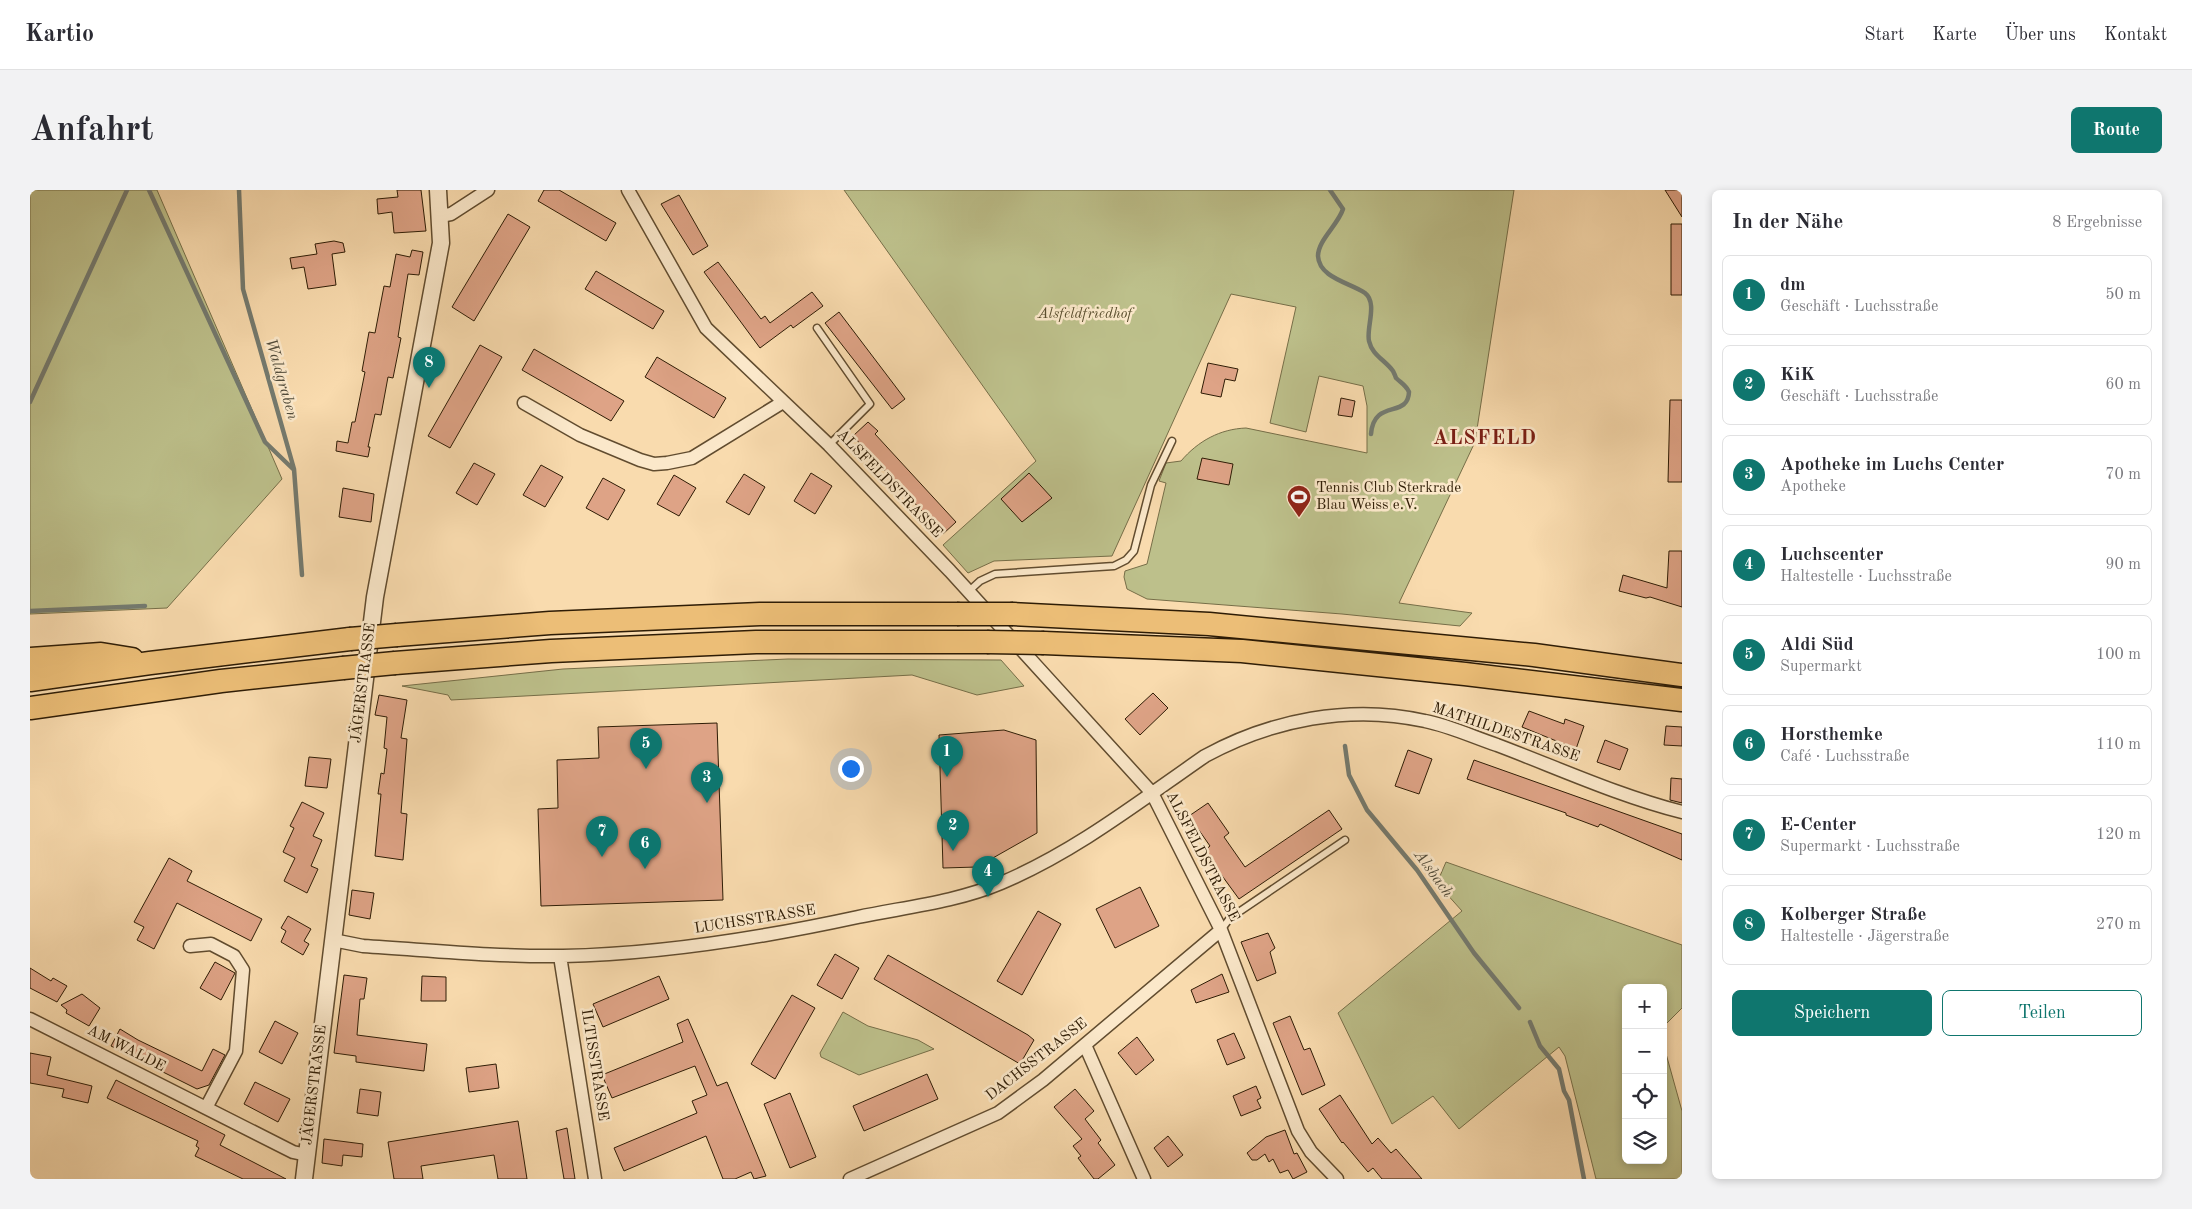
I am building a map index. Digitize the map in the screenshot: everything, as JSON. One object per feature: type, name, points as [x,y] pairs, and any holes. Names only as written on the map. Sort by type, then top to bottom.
[{"type":"highway","points":[[30,680],[150,663],[397,635],[550,623],[760,614],[1013,614],[1219,625],[1534,655],[1682,675]]},
{"type":"highway","points":[[30,708],[221,681],[395,663],[551,651],[756,642],[1044,643],[1242,651],[1465,674],[1682,700]]},
{"type":"highway","points":[[30,659],[100,654],[150,663]]},
{"type":"highway","points":[[30,723],[104,697]]},
{"type":"street","name":"JÄGERSTRASSE","points":[[304,1179],[375,597],[441,243],[438,190]]},
{"type":"street","points":[[440,216],[452,214],[488,190]]},
{"type":"street","name":"ALSFELDSTRASSE","points":[[628,190],[706,328],[829,445],[968,592],[1152,793],[1221,930],[1298,1131],[1311,1152],[1337,1179]]},
{"type":"street","points":[[524,403],[580,435],[654,464],[692,458],[783,402]]},
{"type":"street","name":"MATHILDESTRASSE","points":[[1152,793],[1220,748],[1269,728],[1327,717],[1391,716],[1444,726],[1682,812]]},
{"type":"street","name":"LUCHSSTRASSE","points":[[334,940],[363,946],[560,956],[649,951],[731,942],[893,911],[985,889],[1039,866],[1068,850],[1152,793]]},
{"type":"street","name":"DACHSSTRASSE","points":[[850,1179],[998,1113],[1037,1085],[1221,930]]},
{"type":"street","points":[[190,946],[211,944],[234,956],[243,970],[236,1050],[206,1108]]},
{"type":"street","name":"ILTISSTRASSE","points":[[560,956],[595,1179]]},
{"type":"street","name":"AM WALDE","points":[[30,1019],[293,1152],[307,1155]]},
{"type":"street","points":[[1085,1045],[1144,1179]]},
{"type":"lane","points":[[817,328],[870,404],[829,445]]},
{"type":"lane","points":[[968,592],[980,581],[995,574],[1114,566],[1126,560],[1134,552],[1151,485],[1172,441]]},
{"type":"lane","points":[[1221,930],[1230,918],[1344,840]]},
{"type":"green space","points":[[30,190],[157,190],[282,479],[167,608],[30,614]]},
{"type":"green space","name":"Alsfeldfriedhof","points":[[844,190],[1514,190],[1475,442],[1399,603],[1472,613],[1460,626],[1342,614],[1147,599],[1127,589],[1124,577],[1125,571],[1147,564],[1166,483],[1159,481],[1166,463],[1181,461],[1210,437],[1227,431],[1246,428],[1367,453],[1367,406],[1363,386],[1319,376],[1306,432],[1270,423],[1296,307],[1231,294],[1112,556],[994,561],[968,573],[943,545],[1036,461]]},
{"type":"green space","points":[[788,659],[1001,660],[1024,686],[977,695],[912,675],[451,700],[448,695],[402,686],[563,669]]},
{"type":"green space","points":[[1446,862],[1682,945],[1682,1008],[1667,1023],[1667,984],[1622,984],[1622,1164],[1667,1164],[1667,1057],[1682,1111],[1682,1179],[1596,1179],[1565,1056],[1559,1047],[1459,1129],[1433,1096],[1392,1124],[1338,1013],[1462,911],[1437,883]]},
{"type":"green space","points":[[843,1012],[868,1026],[918,1040],[934,1049],[859,1075],[821,1057],[820,1053]]},
{"type":"building","points":[[397,190],[421,190],[426,231],[394,233],[392,212],[378,214],[377,199],[398,197]]},
{"type":"building","points":[[544,190],[559,190],[616,223],[606,241],[538,201]]},
{"type":"building","points":[[1665,190],[1682,190],[1682,217]]},
{"type":"building","points":[[679,195],[708,246],[693,255],[661,204]]},
{"type":"building","points":[[508,214],[530,227],[474,321],[452,307]]},
{"type":"building","points":[[1671,224],[1682,224],[1682,295],[1671,295]]},
{"type":"building","points":[[334,241],[343,243],[345,252],[332,254],[336,285],[308,289],[304,267],[292,269],[290,258],[317,254],[315,244]]},
{"type":"building","points":[[412,250],[423,252],[419,275],[408,274],[398,337],[401,338],[393,378],[388,377],[381,415],[375,414],[368,447],[370,447],[368,457],[336,451],[337,441],[348,443],[352,422],[355,422],[365,372],[362,371],[369,332],[375,333],[384,286],[390,287],[396,254],[410,257]]},
{"type":"building","points":[[718,262],[761,319],[765,316],[770,323],[812,292],[823,306],[793,328],[791,325],[760,348],[704,272]]},
{"type":"building","points":[[596,271],[664,311],[653,329],[585,289]]},
{"type":"building","points":[[839,312],[905,399],[892,409],[825,323]]},
{"type":"building","points":[[480,345],[502,357],[450,448],[428,436]]},
{"type":"building","points":[[534,349],[624,401],[611,421],[522,370]]},
{"type":"building","points":[[657,357],[726,398],[714,418],[645,377]]},
{"type":"building","points":[[1208,363],[1238,369],[1235,381],[1225,379],[1221,397],[1201,393]]},
{"type":"building","points":[[1341,398],[1355,401],[1352,417],[1338,415]]},
{"type":"building","points":[[1670,400],[1682,400],[1682,482],[1668,482]]},
{"type":"building","points":[[868,422],[878,431],[875,434],[956,522],[943,534],[853,436]]},
{"type":"building","points":[[1202,458],[1233,464],[1229,485],[1197,479]]},
{"type":"building","points":[[474,463],[495,474],[477,505],[456,493]]},
{"type":"building","points":[[541,465],[563,477],[545,507],[523,495]]},
{"type":"building","points":[[811,473],[832,486],[815,514],[794,501]]},
{"type":"building","points":[[1029,473],[1052,498],[1022,522],[1001,499]]},
{"type":"building","points":[[744,474],[765,487],[749,515],[726,502]]},
{"type":"building","points":[[674,475],[696,488],[679,516],[657,504]]},
{"type":"building","points":[[603,478],[625,490],[608,520],[586,508]]},
{"type":"building","points":[[343,488],[374,494],[371,522],[339,517]]},
{"type":"building","points":[[1669,551],[1682,551],[1682,607],[1650,597],[1646,598],[1619,591],[1623,575],[1667,588]]},
{"type":"building","points":[[1153,693],[1168,708],[1140,735],[1125,719]]},
{"type":"building","points":[[379,695],[407,700],[401,738],[407,739],[401,813],[407,814],[403,860],[375,856],[381,794],[378,794],[381,773],[384,774],[387,749],[384,748],[387,717],[375,715]]},
{"type":"building","points":[[1529,711],[1564,724],[1565,719],[1584,726],[1576,749],[1522,727]]},
{"type":"building","points":[[717,723],[723,900],[541,906],[538,809],[558,808],[557,760],[599,758],[598,727]]},
{"type":"building","points":[[1666,726],[1682,727],[1682,746],[1664,745]]},
{"type":"building","points":[[1004,730],[1036,740],[1037,833],[977,867],[943,868],[939,735]]},
{"type":"building","points":[[1605,740],[1628,749],[1620,770],[1597,762]]},
{"type":"building","points":[[1408,750],[1432,759],[1419,794],[1395,786]]},
{"type":"building","points":[[309,757],[331,759],[327,788],[305,786]]},
{"type":"building","points":[[1474,760],[1682,834],[1682,860],[1600,824],[1598,827],[1566,815],[1566,813],[1467,779]]},
{"type":"building","points":[[1671,778],[1682,779],[1682,803],[1670,800]]},
{"type":"building","points":[[302,802],[324,813],[313,836],[322,840],[311,866],[318,869],[307,893],[284,881],[295,858],[283,852],[294,828],[290,826]]},
{"type":"building","points":[[1208,803],[1229,833],[1224,837],[1245,867],[1329,810],[1342,829],[1239,899],[1204,851],[1210,846],[1189,816]]},
{"type":"building","points":[[169,858],[192,871],[187,881],[262,919],[251,941],[177,903],[154,949],[137,940],[144,927],[134,922]]},
{"type":"building","points":[[1140,887],[1159,926],[1115,948],[1096,909]]},
{"type":"building","points":[[352,890],[374,893],[370,919],[349,915]]},
{"type":"building","points":[[1038,911],[1061,924],[1022,995],[997,981]]},
{"type":"building","points":[[288,916],[311,929],[304,941],[309,944],[303,955],[281,942],[286,931],[281,928]]},
{"type":"building","points":[[1268,933],[1275,948],[1270,952],[1276,973],[1257,981],[1241,942]]},
{"type":"building","points":[[835,954],[859,968],[842,999],[817,985]]},
{"type":"building","points":[[888,955],[1028,1035],[1034,1040],[1020,1064],[874,979]]},
{"type":"building","points":[[215,962],[235,973],[221,1000],[200,988]]},
{"type":"building","points":[[30,968],[51,981],[53,978],[67,986],[57,1002],[30,988]]},
{"type":"building","points":[[1222,974],[1229,992],[1196,1003],[1191,990]]},
{"type":"building","points":[[344,975],[367,978],[364,999],[360,999],[357,1035],[427,1044],[424,1071],[356,1062],[356,1056],[334,1053]]},
{"type":"building","points":[[422,976],[446,977],[446,1001],[421,1001]]},
{"type":"building","points":[[659,976],[669,999],[603,1027],[593,1004]]},
{"type":"building","points":[[82,994],[100,1008],[89,1026],[66,1013],[67,1010],[61,1005]]},
{"type":"building","points":[[792,995],[815,1008],[775,1079],[751,1064]]},
{"type":"building","points":[[1290,1016],[1304,1050],[1310,1048],[1325,1085],[1302,1095],[1273,1023]]},
{"type":"building","points":[[688,1019],[717,1086],[727,1082],[766,1176],[754,1179],[751,1172],[735,1179],[723,1179],[706,1136],[624,1171],[614,1148],[697,1113],[692,1101],[707,1095],[695,1066],[612,1098],[602,1075],[683,1042],[677,1024]]},
{"type":"building","points":[[275,1021],[298,1033],[282,1064],[259,1052]]},
{"type":"building","points":[[120,1029],[138,1040],[202,1071],[213,1049],[225,1055],[209,1085],[197,1089],[111,1046]]},
{"type":"building","points":[[1234,1033],[1245,1058],[1227,1065],[1217,1040]]},
{"type":"building","points":[[1137,1037],[1154,1060],[1136,1075],[1118,1053]]},
{"type":"building","points":[[30,1053],[51,1057],[47,1075],[92,1086],[88,1103],[62,1097],[64,1089],[30,1083]]},
{"type":"building","points":[[496,1064],[499,1088],[469,1092],[466,1068]]},
{"type":"building","points":[[927,1074],[938,1099],[864,1131],[853,1106]]},
{"type":"building","points":[[116,1080],[225,1135],[220,1145],[286,1179],[243,1179],[195,1156],[199,1148],[196,1146],[198,1141],[107,1098]]},
{"type":"building","points":[[255,1082],[290,1099],[278,1122],[244,1104]]},
{"type":"building","points":[[1256,1086],[1261,1098],[1257,1100],[1261,1108],[1241,1116],[1233,1096]]},
{"type":"building","points":[[360,1089],[381,1092],[378,1116],[357,1113]]},
{"type":"building","points":[[1075,1089],[1094,1111],[1085,1119],[1101,1140],[1098,1143],[1115,1165],[1098,1179],[1094,1179],[1078,1158],[1081,1156],[1073,1146],[1082,1139],[1054,1107]]},
{"type":"building","points":[[790,1093],[816,1157],[790,1168],[764,1104]]},
{"type":"building","points":[[1340,1095],[1372,1144],[1378,1138],[1391,1153],[1396,1149],[1422,1179],[1382,1179],[1373,1168],[1368,1172],[1342,1143],[1319,1109]]},
{"type":"building","points":[[518,1121],[527,1179],[498,1179],[494,1155],[421,1166],[423,1179],[394,1179],[388,1142]]},
{"type":"building","points":[[567,1128],[575,1179],[564,1179],[556,1131]]},
{"type":"building","points":[[1285,1130],[1294,1154],[1297,1153],[1307,1172],[1293,1179],[1288,1170],[1280,1173],[1273,1159],[1269,1162],[1265,1154],[1257,1160],[1252,1160],[1247,1153],[1266,1137]]},
{"type":"building","points":[[1168,1136],[1183,1155],[1168,1167],[1154,1148]]},
{"type":"building","points":[[324,1139],[363,1144],[362,1157],[343,1155],[342,1166],[322,1163]]},
{"type":"waterway","points":[[30,402],[127,190]]},
{"type":"waterway","points":[[149,190],[265,442],[293,469]]},
{"type":"waterway","name":"Waldgraben","points":[[239,190],[243,289],[294,469],[302,575]]},
{"type":"waterway","name":"Alsbach","points":[[1330,190],[1343,209],[1321,244],[1318,256],[1320,263],[1330,275],[1359,289],[1369,297],[1371,303],[1369,341],[1371,346],[1409,392],[1407,400],[1403,405],[1378,416],[1373,423],[1371,434]]},
{"type":"waterway","points":[[30,611],[145,606]]},
{"type":"waterway","name":"Alsbach","points":[[1345,746],[1349,775],[1367,810],[1417,870],[1474,953],[1519,1008]]},
{"type":"waterway","name":"Alsbach","points":[[1530,1022],[1540,1046],[1559,1069],[1564,1091],[1569,1100],[1584,1179]]},
{"type":"place","name":"Kolberger Straße","points":[[429,388]]},
{"type":"place","name":"Tennis Club Sterkrade Blau Weiss e.V.","points":[[1299,518]]},
{"type":"place","name":"Aldi Süd","points":[[646,769]]},
{"type":"place","name":"dm","points":[[947,777]]},
{"type":"place","name":"Apotheke im Luchs Center","points":[[707,803]]},
{"type":"place","name":"KiK","points":[[953,851]]},
{"type":"place","name":"E-Center","points":[[602,857]]},
{"type":"place","name":"Horsthemke","points":[[645,869]]},
{"type":"place","name":"Luchscenter","points":[[988,897]]},
{"type":"district","name":"ALSFELD","points":[[1485,439]]}]
